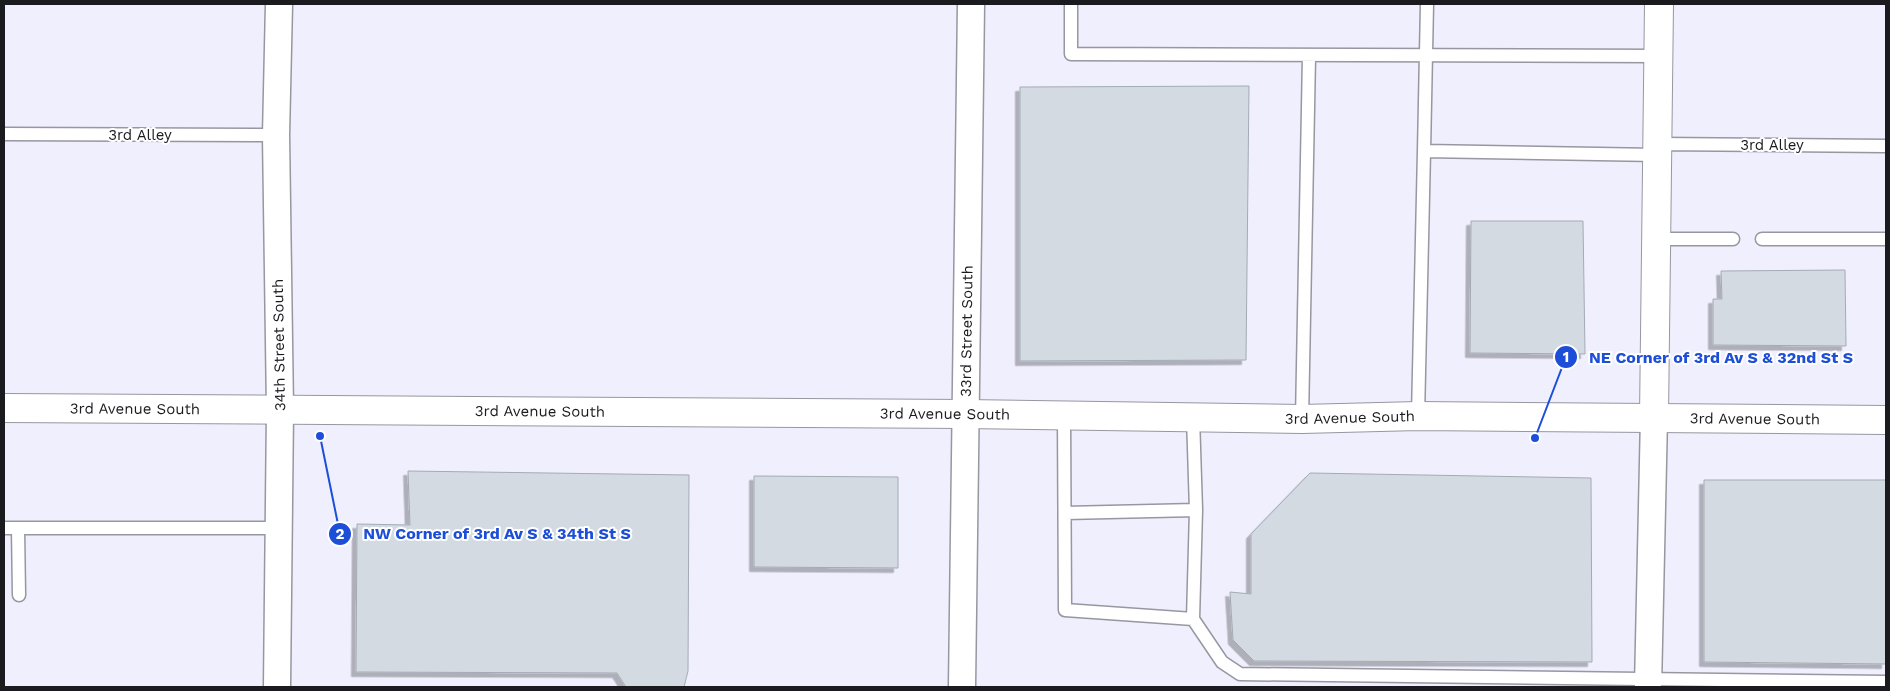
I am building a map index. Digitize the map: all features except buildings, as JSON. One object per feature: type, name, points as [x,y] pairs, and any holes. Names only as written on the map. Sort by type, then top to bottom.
[{"type":"main road","points":[[1654,418],[1659,4]]},
{"type":"main road","name":"3rd Avenue South","points":[[4,408],[965,414],[1302,419],[1418,416],[1886,420]]},
{"type":"street","name":"34th Street South","points":[[277,687],[280,410],[276,136],[279,4]]},
{"type":"street","name":"33rd Street South","points":[[962,687],[971,4]]},
{"type":"street","points":[[1648,684],[1654,418]]},
{"type":"lane","points":[[1071,4],[1071,54],[1658,56]]},
{"type":"lane","points":[[1418,416],[1427,4]]},
{"type":"lane","points":[[1302,419],[1309,56]]},
{"type":"lane","name":"3rd Alley","points":[[4,134],[276,136]]},
{"type":"lane","name":"3rd Alley","points":[[1424,151],[1657,150],[1886,146]]},
{"type":"lane","points":[[1656,239],[1732,239]]},
{"type":"lane","points":[[1762,239],[1886,239]]},
{"type":"lane","points":[[1064,415],[1065,610],[1193,618]]},
{"type":"lane","points":[[1193,418],[1196,510],[1193,618],[1222,662],[1240,674],[1576,677],[1648,684],[1886,682]]},
{"type":"lane","points":[[1065,513],[1196,510]]},
{"type":"lane","points":[[4,528],[279,528]]},
{"type":"lane","points":[[18,528],[19,595]]},
{"type":"shaded area","points":[[4,4],[1886,4],[1886,687],[4,687]]},
{"type":"place","name":"NW Corner of 3rd Av S & 34th St S","points":[[320,436]]},
{"type":"place","name":"NE Corner of 3rd Av S & 32nd St S","points":[[1535,438]]}]
